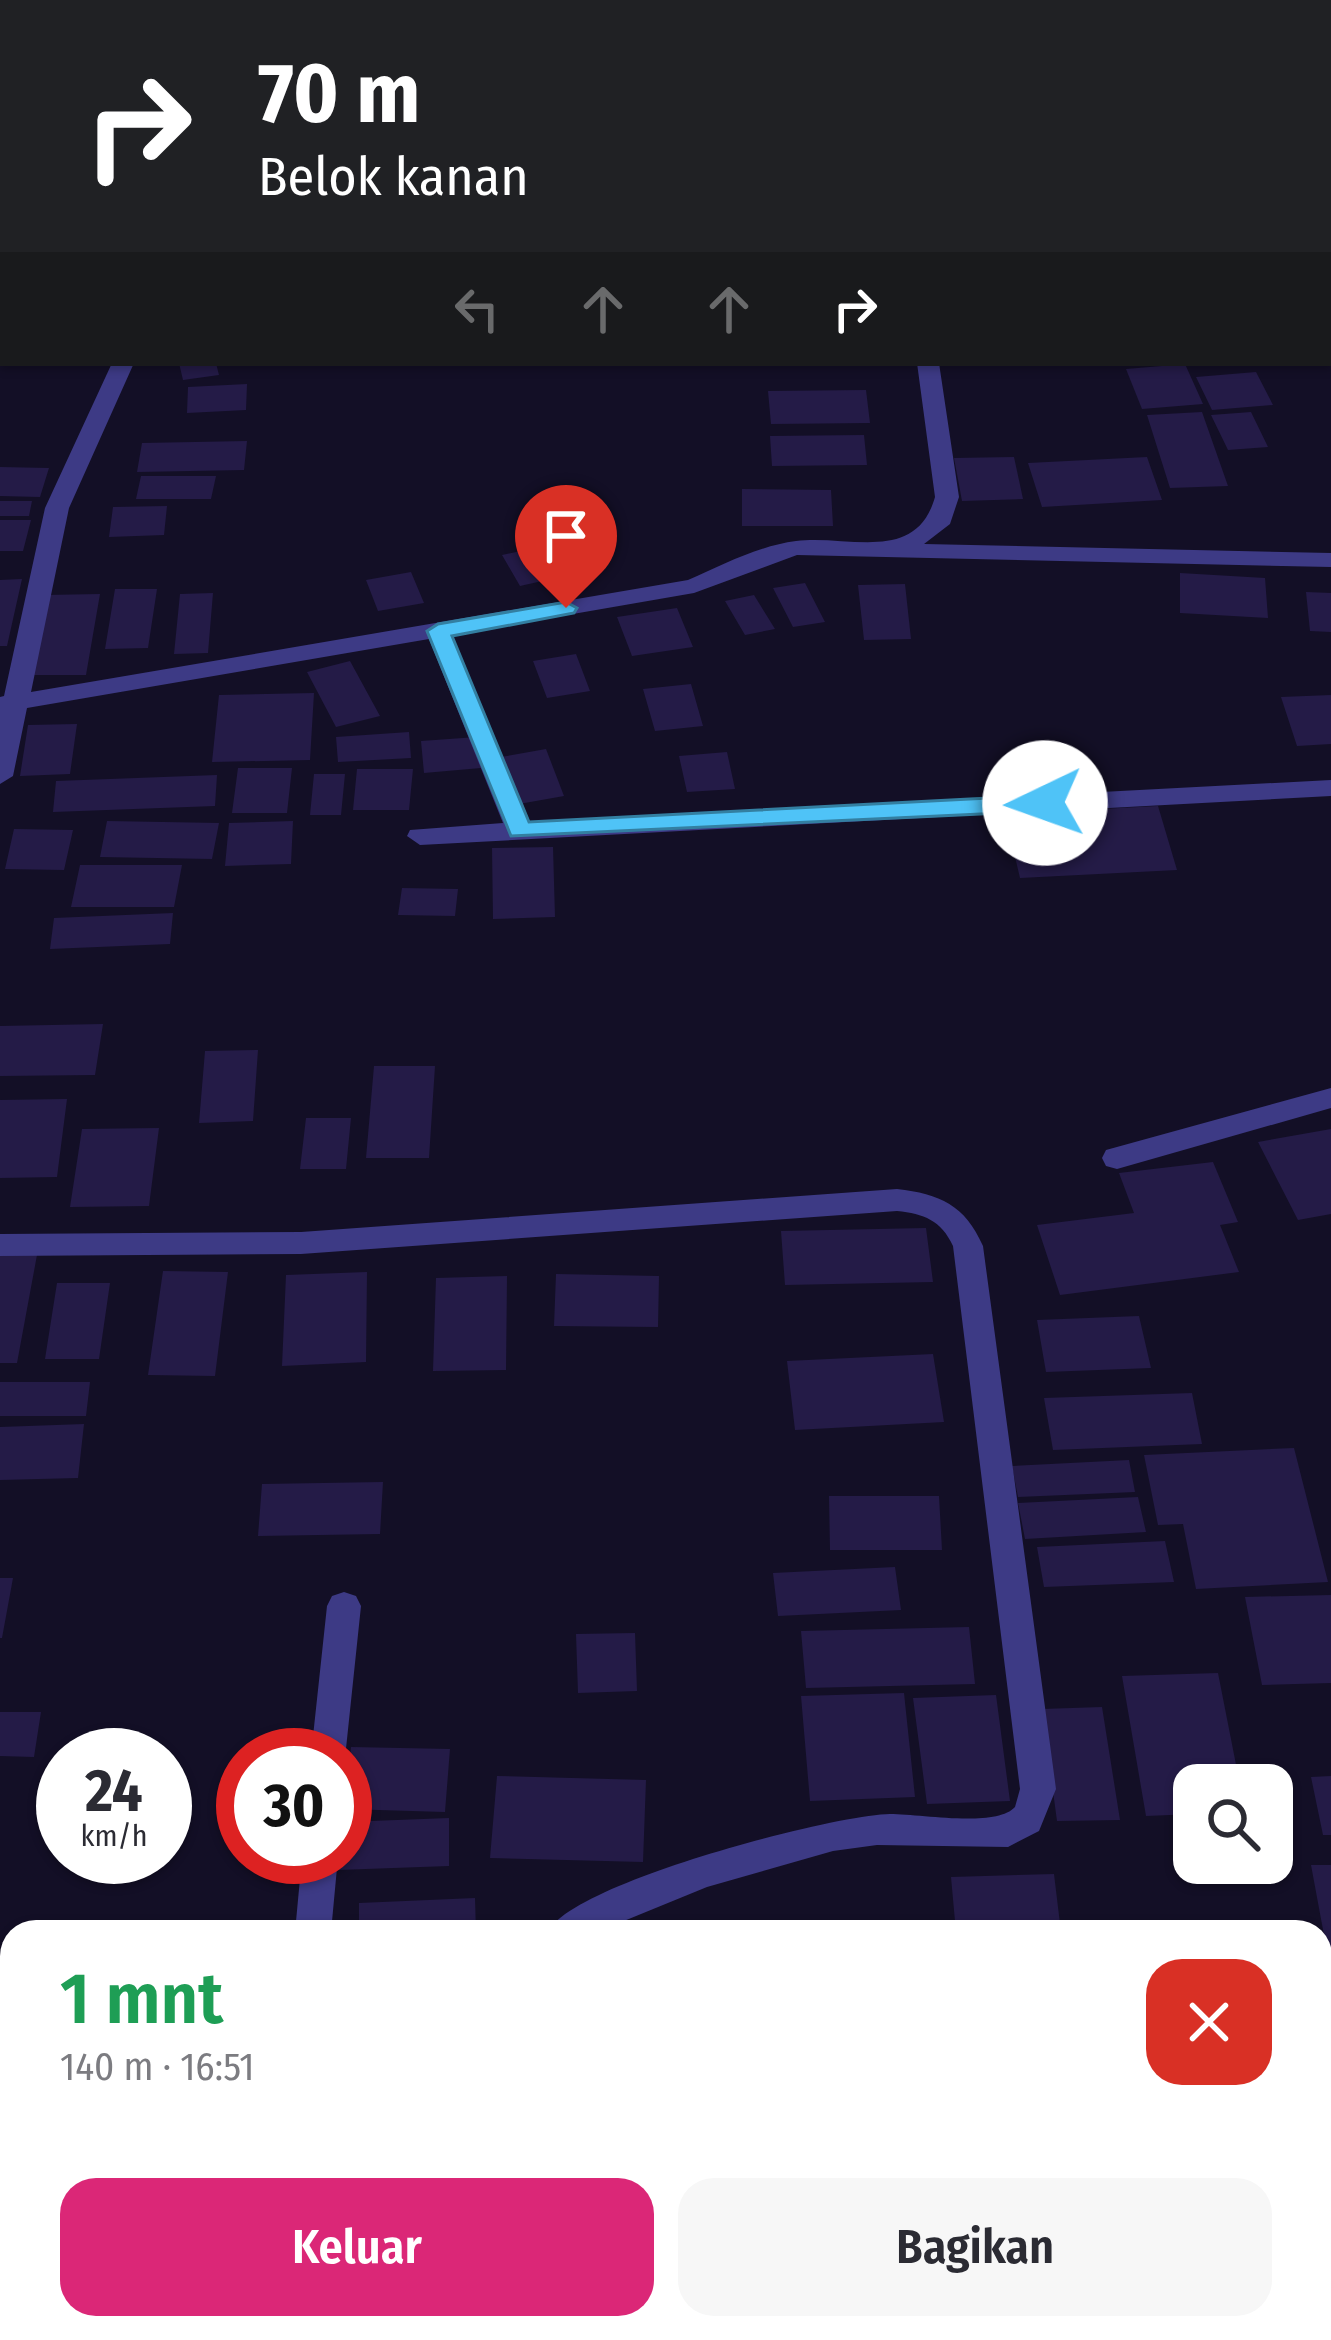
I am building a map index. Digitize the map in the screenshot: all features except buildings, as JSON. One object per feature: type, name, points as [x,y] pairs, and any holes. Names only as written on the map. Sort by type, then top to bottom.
[{"type":"street","points":[[0,776],[8,705],[57,508],[122,366]]},
{"type":"street","points":[[903,548],[941,519],[947,497],[928,366]]},
{"type":"street","points":[[8,705],[694,586],[778,551],[903,548],[1331,560]]},
{"type":"street","points":[[438,631],[520,831]]},
{"type":"street","points":[[420,836],[1331,788]]},
{"type":"street","points":[[1117,1158],[1331,1098]]},
{"type":"street","points":[[0,1244],[302,1243],[897,1199],[946,1210],[960,1225],[968,1246],[1038,1789],[1031,1820],[1019,1830],[998,1834],[860,1831],[805,1842],[622,1904],[590,1920]]},
{"type":"street","points":[[332,1728],[344,1606]]},
{"type":"street","points":[[314,1920],[317,1884]]},
{"type":"route","points":[[566,608],[438,631],[520,831],[1045,803]]}]
